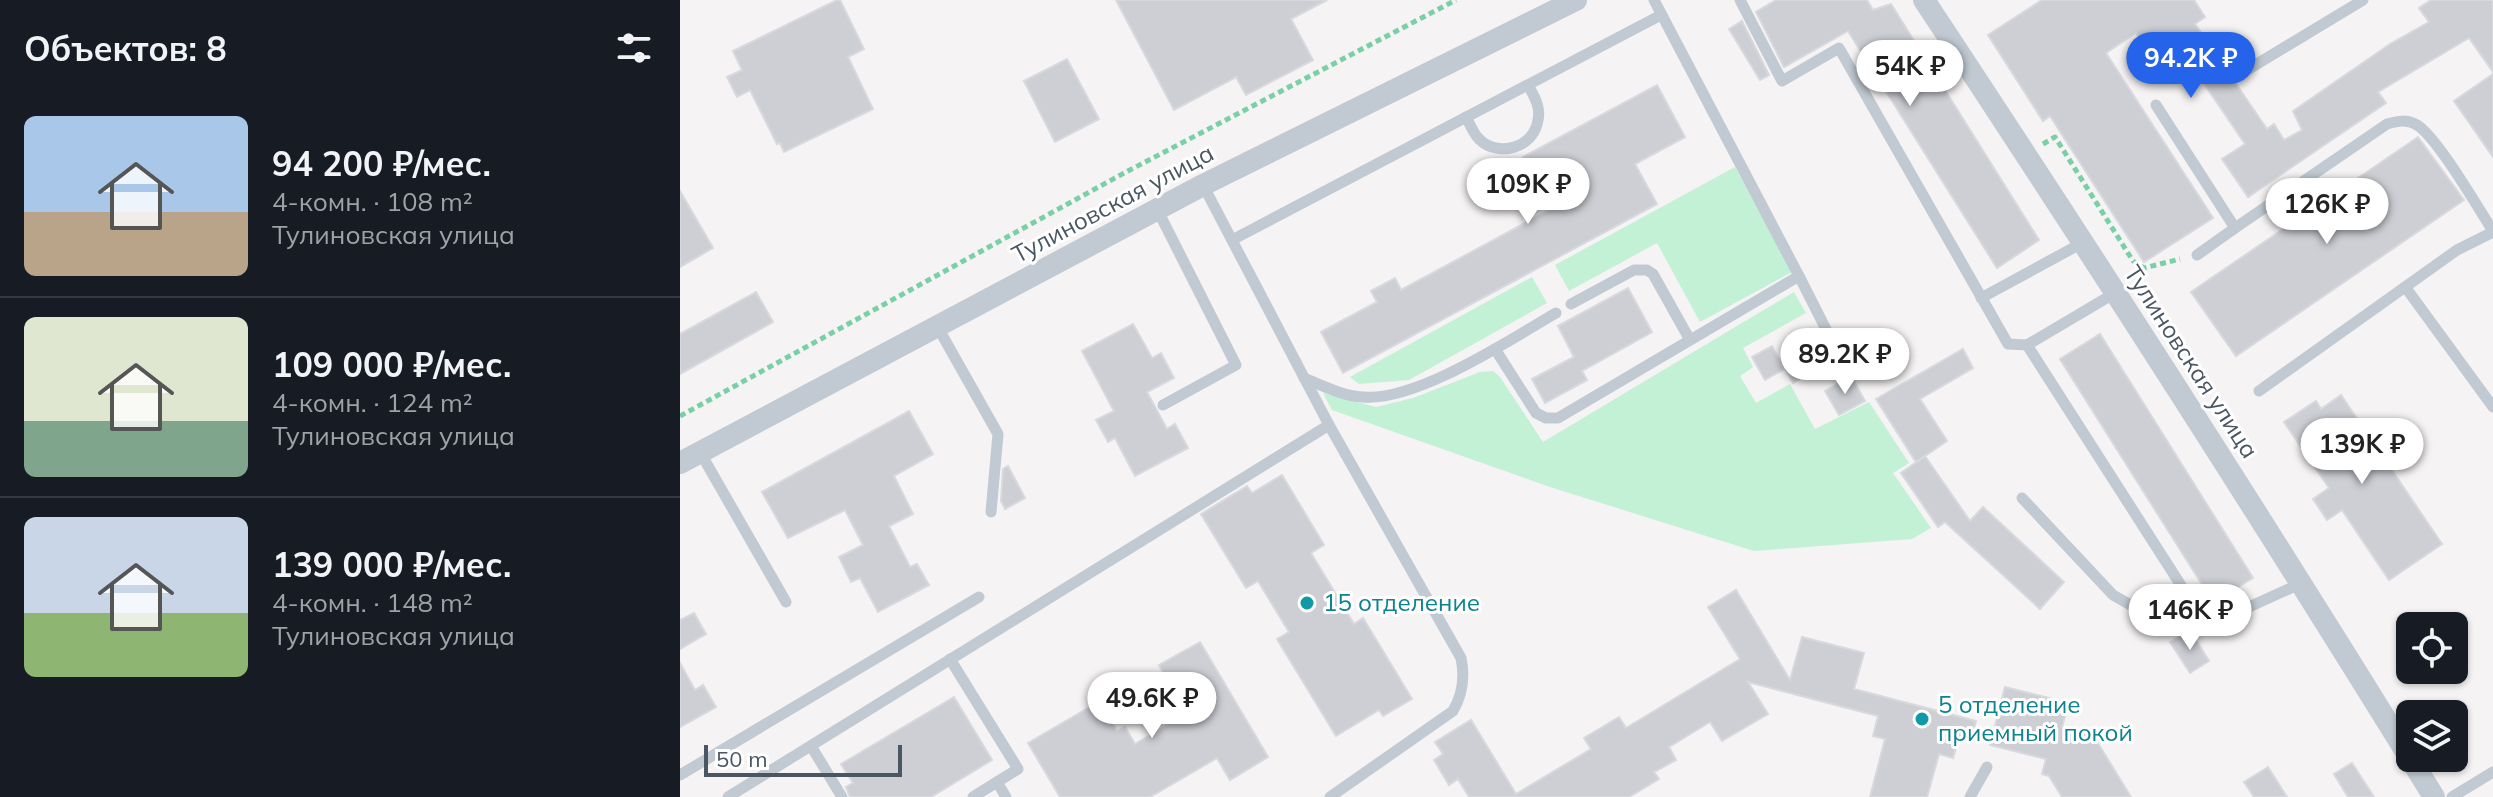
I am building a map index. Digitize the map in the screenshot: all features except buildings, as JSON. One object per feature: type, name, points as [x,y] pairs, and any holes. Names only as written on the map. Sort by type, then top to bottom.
[{"type":"street","name":"Тулиновская улица","points":[[690,458],[1203,185],[1576,0]]},
{"type":"street","name":"Тулиновская улица","points":[[1924,0],[2084,242],[2302,583],[2434,797]]},
{"type":"lane","points":[[1654,0],[1836,349]]},
{"type":"lane","points":[[1740,0],[1782,81],[1839,48],[2008,344],[2027,345],[2115,293]]},
{"type":"lane","points":[[2242,73],[2363,0]]},
{"type":"lane","points":[[1232,240],[1661,15]]},
{"type":"lane","points":[[1466,117],[1479,138],[1488,145],[1510,149],[1520,145],[1529,138],[1539,119],[1538,107],[1528,85]]},
{"type":"lane","points":[[2156,105],[2235,228]]},
{"type":"lane","points":[[2197,255],[2387,124],[2398,121],[2408,121],[2429,134],[2493,232],[2457,250],[2259,391]]},
{"type":"lane","points":[[1203,185],[1329,425],[1456,646],[1464,670],[1462,691],[1453,711],[1330,797]]},
{"type":"lane","points":[[1157,209],[1236,365],[1163,405]]},
{"type":"lane","points":[[1981,298],[2084,242]]},
{"type":"lane","points":[[1571,304],[1634,270],[1647,270],[1653,274],[1690,340]]},
{"type":"lane","points":[[1495,349],[1536,413],[1558,418],[1799,276]]},
{"type":"lane","points":[[2406,288],[2493,407]]},
{"type":"lane","points":[[1304,378],[1340,393],[1384,397],[1439,377],[1556,313]]},
{"type":"lane","points":[[937,326],[998,434],[991,512]]},
{"type":"lane","points":[[2027,345],[2207,626]]},
{"type":"lane","points":[[728,797],[1329,425]]},
{"type":"lane","points":[[690,458],[786,602]]},
{"type":"lane","points":[[2022,498],[2113,595],[2155,619],[2207,626],[2302,583]]},
{"type":"lane","points":[[680,775],[979,597]]},
{"type":"lane","points":[[950,659],[1018,769],[973,797]]},
{"type":"lane","points":[[811,746],[842,797]]},
{"type":"lane","points":[[1970,797],[1987,767]]},
{"type":"lane","points":[[2452,797],[2493,772]]},
{"type":"lane","points":[[997,782],[1006,797]]},
{"type":"path","points":[[680,416],[1126,172],[1456,0]]},
{"type":"path","points":[[2027,155],[2055,137],[2133,261],[2144,268],[2197,255]]},
{"type":"green space","points":[[1735,167],[1792,272],[1700,322],[1657,243],[1569,291],[1555,265]]},
{"type":"green space","points":[[1532,277],[1547,303],[1409,380],[1359,384],[1350,377]]},
{"type":"green space","points":[[1794,292],[1806,313],[1743,348],[1753,367],[1740,376],[1756,403],[1790,384],[1815,429],[1869,402],[1909,463],[1893,473],[1931,528],[1912,539],[1754,551],[1550,487],[1332,410],[1323,393],[1376,407],[1413,398],[1480,372],[1493,371],[1543,442]]},
{"type":"place","name":"15 отделение","points":[[1307,603]]},
{"type":"place","name":"5 отделение приемный покой","points":[[1922,719]]}]
